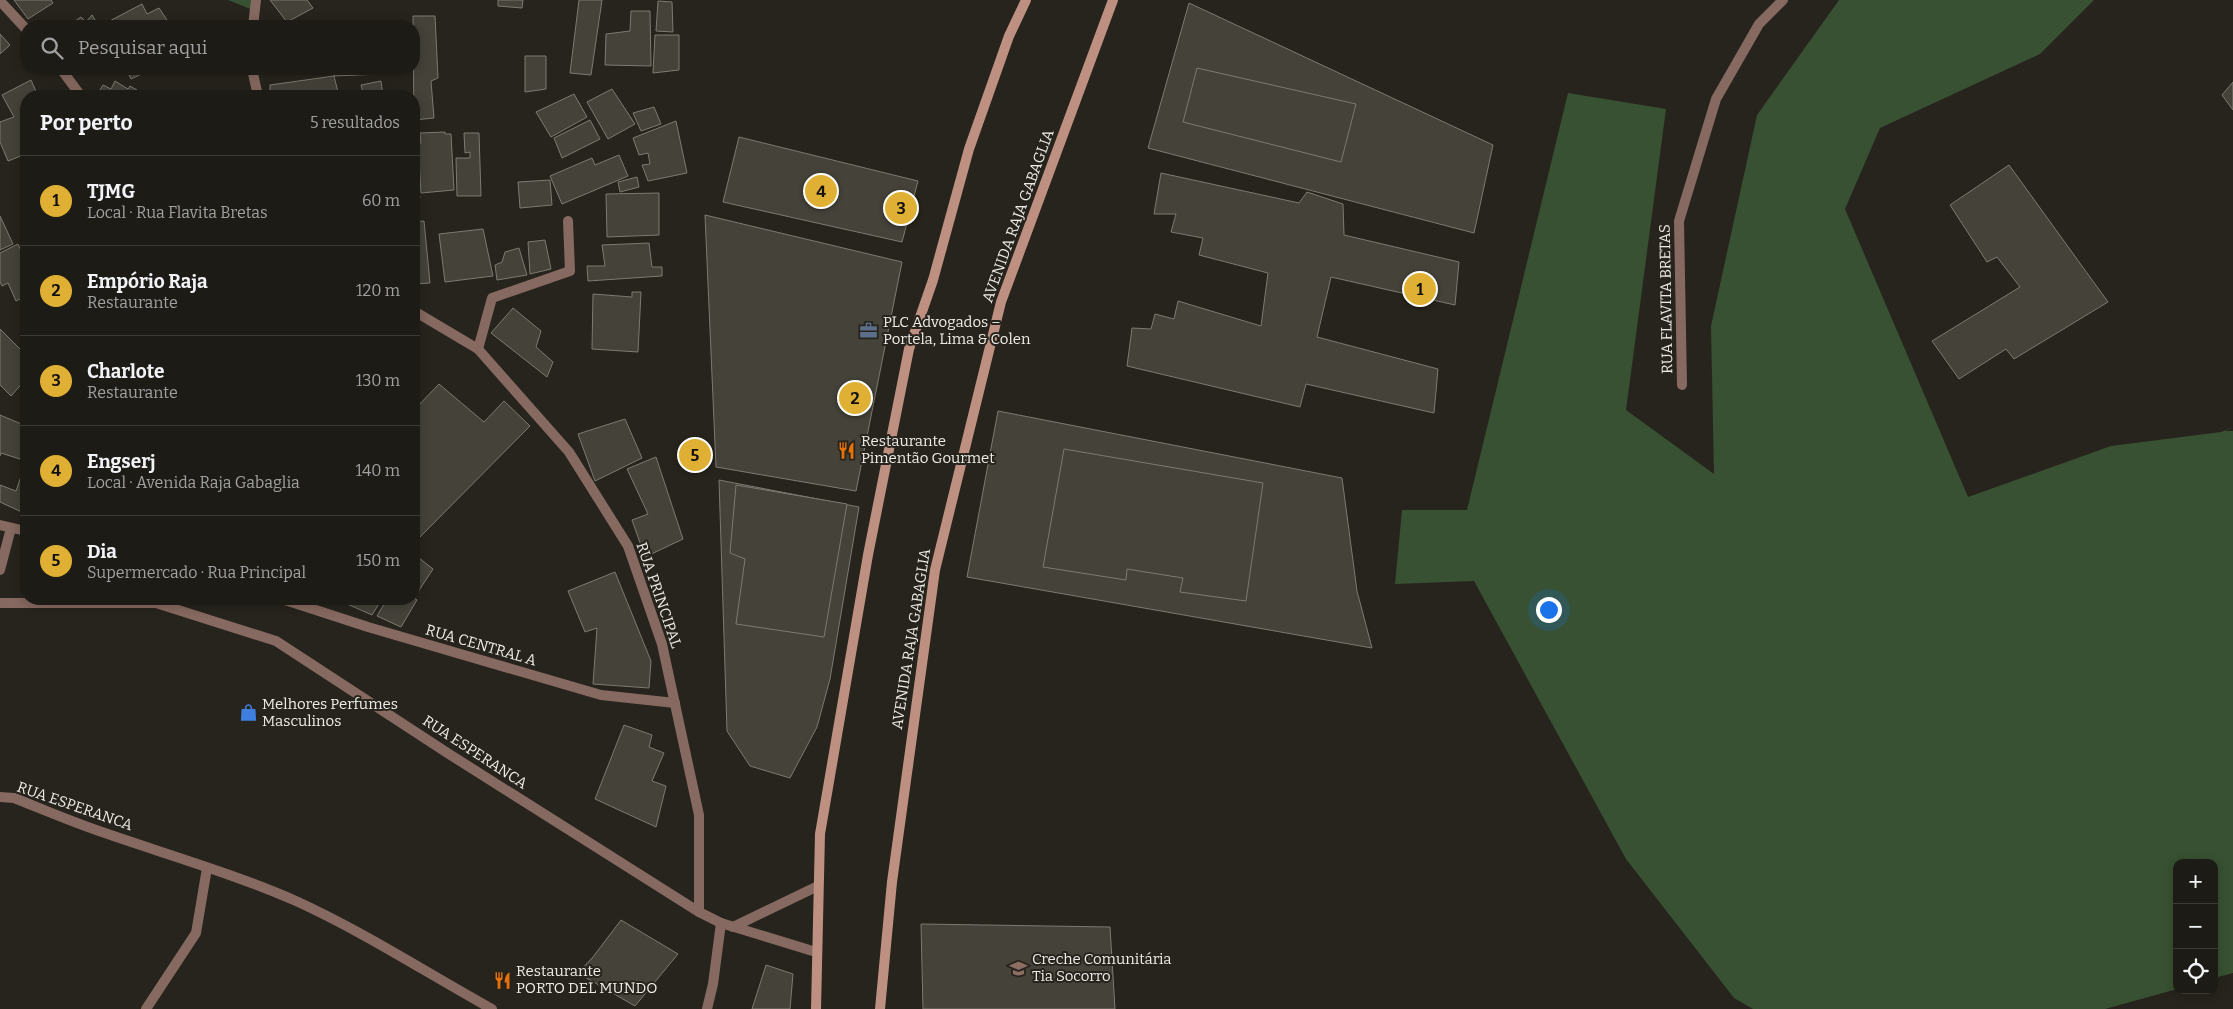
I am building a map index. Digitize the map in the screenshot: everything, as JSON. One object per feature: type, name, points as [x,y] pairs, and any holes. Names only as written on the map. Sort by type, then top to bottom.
[{"type":"main road","points":[[816,1009],[820,834],[868,555],[909,349],[933,280],[969,150],[1009,36],[1026,0]]},
{"type":"main road","name":"AVENIDA RAJA GABAGLIA","points":[[880,1009],[893,872],[935,570],[1001,302],[1113,0]]},
{"type":"street","points":[[249,0],[255,5],[254,20]]},
{"type":"street","name":"RUA FLAVITA BRETAS","points":[[1682,385],[1678,221],[1716,99],[1758,24],[1783,0]]},
{"type":"street","points":[[0,1],[20,23]]},
{"type":"street","points":[[66,75],[77,90]]},
{"type":"street","points":[[253,75],[257,90]]},
{"type":"street","points":[[478,350],[492,298],[570,271],[568,221]]},
{"type":"street","name":"RUA PRINCIPAL","points":[[420,315],[478,350],[569,452],[628,546],[662,644],[699,815],[699,912]]},
{"type":"street","points":[[0,525],[20,530]]},
{"type":"street","points":[[0,570],[11,528]]},
{"type":"street","name":"RUA ESPERANCA","points":[[0,603],[20,603]]},
{"type":"street","name":"RUA ESPERANCA","points":[[162,605],[276,641],[449,754],[699,912],[721,923],[816,952]]},
{"type":"street","name":"RUA CENTRAL A","points":[[300,605],[368,627],[601,695],[675,703]]},
{"type":"street","name":"RUA ESPERANCA","points":[[0,797],[14,798],[98,831],[207,868],[296,902],[382,944],[445,983],[492,1009]]},
{"type":"street","points":[[146,1009],[196,933],[207,868]]},
{"type":"street","points":[[733,926],[818,886]]},
{"type":"street","points":[[707,1009],[713,984],[721,923]]},
{"type":"green space","points":[[228,0],[260,0],[253,10]]},
{"type":"green space","points":[[1839,0],[2094,0],[2040,54],[1880,128],[1845,209],[1968,497],[2111,446],[2221,432],[2233,427],[2225,431],[2233,431],[2233,973],[2218,977],[2218,859],[2173,859],[2173,990],[2105,1009],[1753,1009],[1734,998],[1626,859],[1474,581],[1395,584],[1402,510],[1467,510],[1568,93],[1666,109],[1626,410],[1714,474],[1711,326],[1757,115]]},
{"type":"building","points":[[14,0],[51,0],[53,3],[28,19]]},
{"type":"building","points":[[270,0],[307,0],[313,8],[291,20],[285,20]]},
{"type":"building","points":[[498,0],[523,0],[522,8],[498,6]]},
{"type":"building","points":[[579,0],[602,0],[591,75],[570,73]]},
{"type":"building","points":[[658,1],[672,2],[673,32],[656,31]]},
{"type":"building","points":[[1189,3],[1493,145],[1474,233],[1148,148]]},
{"type":"building","points":[[142,4],[147,14],[159,8],[167,20],[112,20]]},
{"type":"building","points":[[631,11],[650,11],[651,66],[605,65],[606,34],[630,31]]},
{"type":"building","points":[[92,15],[95,20],[88,20]]},
{"type":"building","points":[[413,16],[435,16],[438,78],[431,81],[434,118],[420,119],[420,90],[414,90],[414,75],[420,75],[420,20],[413,20]]},
{"type":"building","points":[[0,34],[10,45],[0,54]]},
{"type":"building","points":[[655,35],[679,35],[679,70],[653,73]]},
{"type":"building","points":[[525,56],[546,56],[546,89],[525,92]]},
{"type":"building","points":[[1197,68],[1356,104],[1341,162],[1183,122]]},
{"type":"building","points":[[129,75],[139,75],[131,79]]},
{"type":"building","points":[[334,76],[338,90],[270,90],[270,85]]},
{"type":"building","points":[[31,80],[35,90],[20,90],[20,156],[8,161],[0,142],[0,122],[14,117],[2,95]]},
{"type":"building","points":[[115,81],[128,89],[130,86],[137,90],[100,90],[103,85],[111,89]]},
{"type":"building","points":[[381,81],[382,90],[362,90],[361,85]]},
{"type":"building","points":[[2233,82],[2233,110],[2222,95]]},
{"type":"building","points":[[612,89],[635,124],[608,139],[587,102]]},
{"type":"building","points":[[574,94],[587,117],[551,137],[536,112]]},
{"type":"building","points":[[654,107],[661,124],[641,131],[633,113]]},
{"type":"building","points":[[590,120],[600,139],[562,158],[554,138]]},
{"type":"building","points":[[676,121],[687,173],[648,181],[642,165],[650,164],[648,153],[639,155],[633,138]]},
{"type":"building","points":[[445,132],[445,134],[451,134],[454,190],[421,193],[420,133]]},
{"type":"building","points":[[464,133],[479,133],[481,196],[457,196],[456,158],[470,158],[470,152],[465,153]]},
{"type":"building","points":[[739,137],[918,181],[902,242],[723,202]]},
{"type":"building","points":[[619,155],[628,176],[562,204],[550,176],[592,158],[595,165]]},
{"type":"building","points":[[2009,165],[2108,302],[2014,359],[2006,349],[1959,379],[1932,341],[2020,287],[1997,257],[1987,262],[1950,205]]},
{"type":"building","points":[[1161,173],[1299,203],[1307,192],[1343,204],[1344,235],[1459,262],[1455,305],[1331,277],[1317,337],[1438,369],[1434,413],[1306,384],[1300,407],[1127,366],[1132,328],[1151,329],[1155,314],[1174,319],[1178,301],[1261,326],[1268,273],[1199,255],[1203,238],[1171,232],[1176,214],[1154,214]]},
{"type":"building","points":[[637,177],[639,187],[620,192],[618,182]]},
{"type":"building","points":[[550,180],[552,205],[520,208],[518,182]]},
{"type":"building","points":[[659,193],[659,235],[607,237],[606,194]]},
{"type":"building","points":[[705,215],[902,262],[856,491],[716,467]]},
{"type":"building","points":[[0,216],[13,244],[0,250]]},
{"type":"building","points":[[420,221],[424,221],[430,283],[420,284]]},
{"type":"building","points":[[483,229],[493,276],[445,282],[439,234]]},
{"type":"building","points":[[545,240],[551,269],[530,274],[528,242]]},
{"type":"building","points":[[649,243],[652,267],[662,267],[662,276],[588,281],[587,266],[605,266],[602,245]]},
{"type":"building","points":[[18,244],[20,248],[20,299],[16,301],[8,283],[2,286],[0,282],[0,253]]},
{"type":"building","points":[[519,248],[527,275],[497,280],[495,265],[502,262],[505,252]]},
{"type":"building","points":[[632,292],[641,292],[638,352],[592,349],[593,294],[632,297]]},
{"type":"building","points":[[513,308],[541,331],[536,347],[553,362],[547,377],[491,333]]},
{"type":"building","points":[[0,329],[20,349],[20,386],[11,396],[0,385]]},
{"type":"building","points":[[439,384],[484,422],[504,401],[530,426],[420,537],[420,404]]},
{"type":"building","points":[[998,411],[1342,478],[1357,591],[1372,648],[967,577]]},
{"type":"building","points":[[0,415],[20,423],[20,459],[1,453],[0,456]]},
{"type":"building","points":[[625,419],[642,458],[595,481],[578,434]]},
{"type":"building","points":[[1064,449],[1263,483],[1246,601],[1180,592],[1183,578],[1127,569],[1126,580],[1043,567]]},
{"type":"building","points":[[656,457],[683,539],[645,557],[632,520],[648,514],[627,469]]},
{"type":"building","points":[[20,479],[20,511],[0,502],[0,485],[16,491]]},
{"type":"building","points":[[719,480],[859,507],[830,679],[817,727],[790,778],[750,766],[727,731]]},
{"type":"building","points":[[736,485],[847,504],[824,637],[736,624],[745,559],[730,553]]},
{"type":"building","points":[[420,559],[433,569],[420,589]]},
{"type":"building","points":[[615,572],[651,661],[649,688],[593,684],[597,628],[585,632],[568,591]]},
{"type":"building","points":[[350,605],[378,605],[372,615]]},
{"type":"building","points":[[383,605],[414,605],[401,627],[377,616]]},
{"type":"building","points":[[624,725],[652,735],[649,747],[664,753],[652,781],[666,786],[656,827],[595,799]]},
{"type":"building","points":[[621,920],[678,954],[635,1006],[578,973],[593,957]]},
{"type":"building","name":"Creche Comunitária Tia Socorro","points":[[921,924],[1110,927],[1115,1009],[923,1009]]},
{"type":"building","points":[[766,965],[793,974],[790,1009],[752,1009]]},
{"type":"place","name":"Engserj","points":[[821,191]]},
{"type":"place","name":"Charlote","points":[[901,208]]},
{"type":"place","name":"TJMG","points":[[1420,289]]},
{"type":"place","name":"PLC Advogados – Portela, Lima & Colen","points":[[869,331]]},
{"type":"place","name":"Empório Raja","points":[[855,398]]},
{"type":"place","name":"Restaurante Pimentão Gourmet","points":[[847,450]]},
{"type":"place","name":"Dia","points":[[695,455]]},
{"type":"place","name":"Melhores Perfumes Masculinos","points":[[248,713]]},
{"type":"place","name":"Creche Comunitária Tia Socorro","points":[[1018,968]]},
{"type":"place","name":"Restaurante PORTO DEL MUNDO","points":[[502,980]]}]
